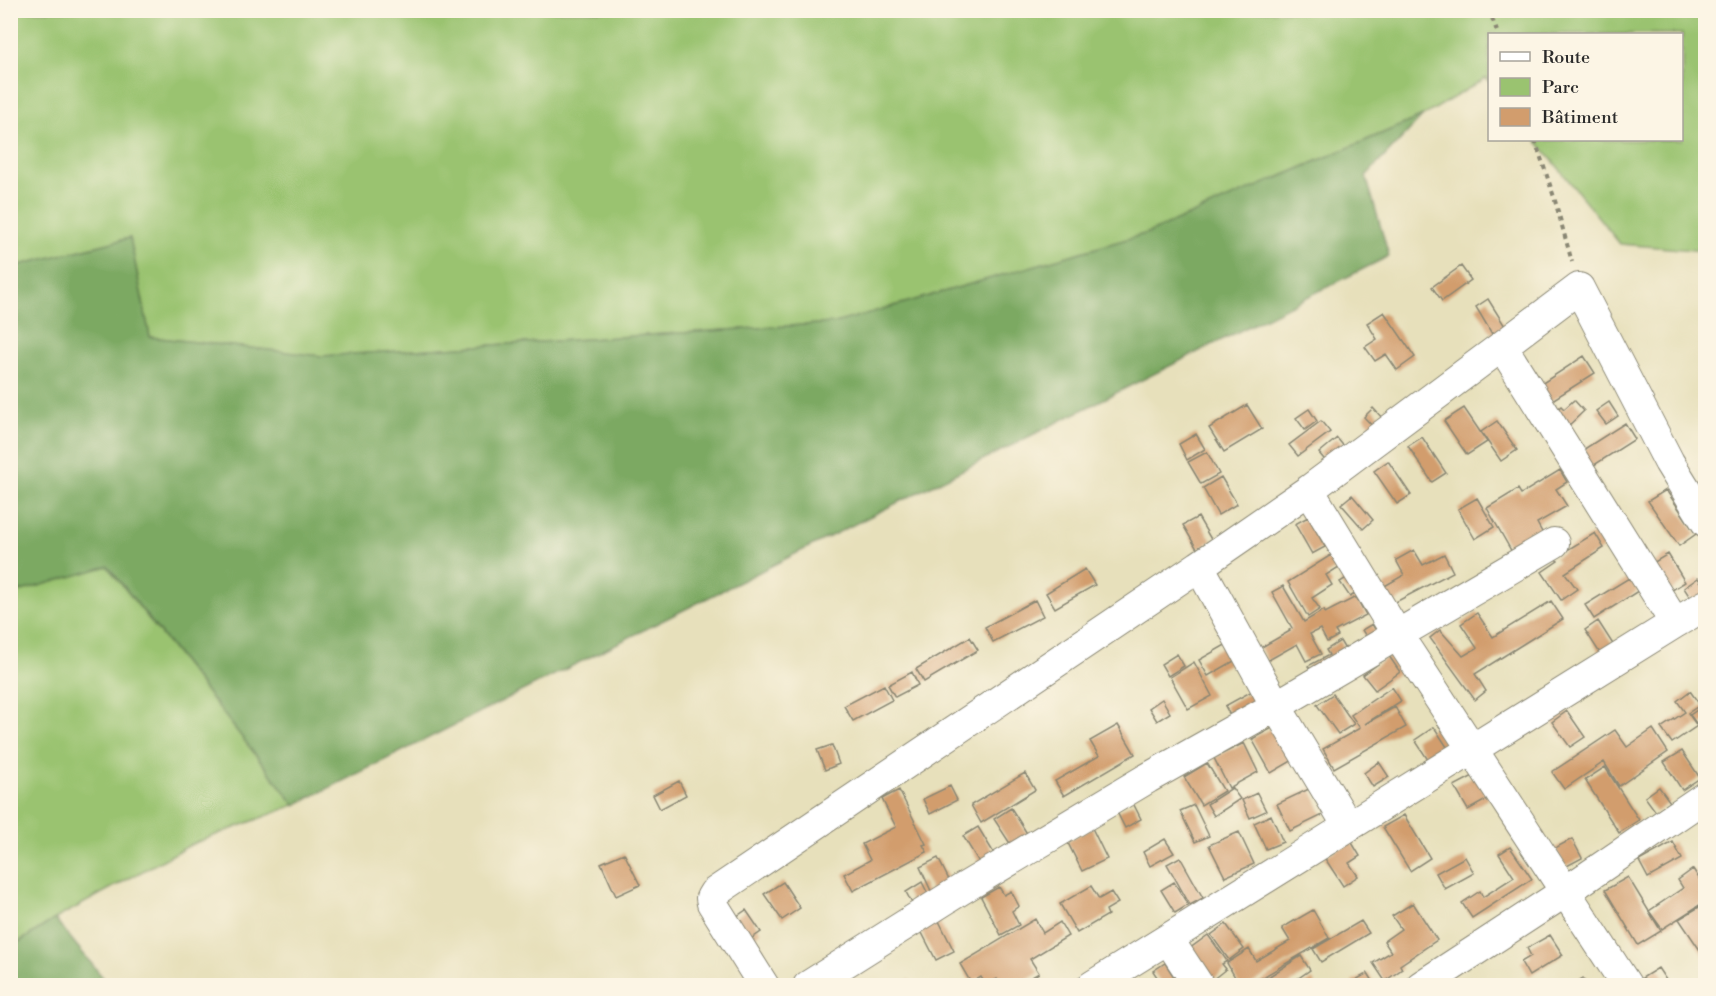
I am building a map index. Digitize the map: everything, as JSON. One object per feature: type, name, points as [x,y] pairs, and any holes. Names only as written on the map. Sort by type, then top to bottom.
[{"type":"street","points":[[764,986],[712,903],[711,897],[714,893],[1309,490],[1579,288],[1669,462],[1706,522]]},
{"type":"street","points":[[1502,346],[1675,623]]},
{"type":"street","points":[[1309,490],[1397,634],[1628,986]]},
{"type":"street","points":[[808,986],[932,908],[1148,778],[1276,706],[1554,543]]},
{"type":"street","points":[[1199,566],[1276,706],[1348,826]]},
{"type":"street","points":[[1092,986],[1706,605]]},
{"type":"street","points":[[1421,986],[1706,796]]},
{"type":"street","points":[[1168,939],[1199,986]]},
{"type":"path","points":[[1489,10],[1498,33]]},
{"type":"path","points":[[1535,141],[1554,197],[1579,288]]},
{"type":"green space","points":[[10,11],[1705,11],[1705,251],[1620,244],[1537,141],[1683,141],[1683,33],[1488,33],[1488,81],[1486,78],[1423,116],[1148,233],[835,323],[322,356],[150,337],[130,238],[11,267]]},
{"type":"green space","points":[[1423,116],[1366,176],[1389,256],[295,805],[108,566],[11,594],[11,267],[130,238],[150,337],[322,356],[835,323],[1148,233]]},
{"type":"green space","points":[[107,566],[295,805],[192,844],[55,919],[11,947],[11,594]]},
{"type":"green space","points":[[55,919],[109,985],[11,985],[11,947]]},
{"type":"building","points":[[1461,266],[1471,280],[1442,301],[1432,287]]},
{"type":"building","points":[[1488,299],[1508,331],[1495,339],[1476,307]]},
{"type":"building","points":[[1384,312],[1415,357],[1397,370],[1386,354],[1375,361],[1365,347],[1377,339],[1367,323]]},
{"type":"building","points":[[1584,356],[1595,373],[1546,404],[1535,388]]},
{"type":"building","points":[[1574,400],[1584,411],[1565,429],[1551,415],[1561,406],[1564,409]]},
{"type":"building","points":[[1609,402],[1618,416],[1606,424],[1596,411]]},
{"type":"building","points":[[1247,405],[1262,429],[1224,452],[1209,428]]},
{"type":"building","points":[[1373,408],[1385,421],[1376,430],[1364,417]]},
{"type":"building","points":[[1464,408],[1487,442],[1467,455],[1444,421]]},
{"type":"building","points":[[1309,409],[1317,421],[1305,430],[1296,418]]},
{"type":"building","points":[[1321,421],[1330,432],[1298,456],[1289,445]]},
{"type":"building","points":[[1497,421],[1517,450],[1501,461],[1481,432]]},
{"type":"building","points":[[1625,423],[1635,439],[1588,469],[1578,453]]},
{"type":"building","points":[[1196,434],[1205,449],[1187,460],[1179,444]]},
{"type":"building","points":[[1422,437],[1446,473],[1432,482],[1408,446]]},
{"type":"building","points":[[1337,438],[1346,449],[1328,464],[1319,453]]},
{"type":"building","points":[[1207,452],[1219,474],[1201,484],[1188,462]]},
{"type":"building","points":[[1388,461],[1411,495],[1397,504],[1374,471]]},
{"type":"building","points":[[1560,470],[1567,482],[1556,489],[1567,506],[1537,523],[1548,543],[1517,561],[1487,508],[1518,489],[1521,494]]},
{"type":"building","points":[[1221,477],[1237,504],[1218,515],[1203,488]]},
{"type":"building","points":[[1666,490],[1696,534],[1679,546],[1648,501]]},
{"type":"building","points":[[1352,495],[1373,520],[1363,529],[1341,504]]},
{"type":"building","points":[[1477,498],[1494,527],[1475,539],[1458,509]]},
{"type":"building","points":[[1198,517],[1212,541],[1197,549],[1183,525]]},
{"type":"building","points":[[1308,517],[1325,547],[1312,554],[1295,524]]},
{"type":"building","points":[[1595,533],[1604,548],[1565,573],[1577,589],[1561,600],[1542,572],[1558,561],[1554,558]]},
{"type":"building","points":[[1414,550],[1423,565],[1444,554],[1453,572],[1390,605],[1381,588],[1404,575],[1396,560]]},
{"type":"building","points":[[1668,554],[1685,582],[1669,592],[1651,564]]},
{"type":"building","points":[[1331,555],[1339,567],[1326,575],[1332,585],[1312,598],[1320,609],[1308,617],[1288,582]]},
{"type":"building","points":[[1085,569],[1095,585],[1055,608],[1046,593]]},
{"type":"building","points":[[1348,577],[1358,592],[1350,597],[1340,582]]},
{"type":"building","points":[[1629,578],[1638,591],[1594,619],[1585,605]]},
{"type":"building","points":[[1698,578],[1706,589],[1706,593],[1693,602],[1684,588]]},
{"type":"building","points":[[1283,586],[1304,622],[1324,610],[1325,613],[1356,597],[1366,615],[1335,631],[1338,636],[1327,642],[1320,629],[1310,634],[1321,654],[1306,661],[1297,644],[1267,661],[1260,648],[1292,628],[1272,592]]},
{"type":"building","points":[[1035,600],[1043,616],[993,642],[985,627]]},
{"type":"building","points":[[1551,601],[1563,619],[1475,674],[1486,691],[1475,700],[1430,638],[1440,630],[1463,656],[1477,648],[1461,624],[1477,613],[1493,637]]},
{"type":"building","points":[[1598,621],[1616,649],[1603,658],[1585,630]]},
{"type":"building","points":[[1372,624],[1380,637],[1370,643],[1362,630]]},
{"type":"building","points":[[970,637],[978,650],[924,682],[916,669]]},
{"type":"building","points":[[1340,641],[1349,656],[1314,676],[1308,666],[1329,655],[1326,650]]},
{"type":"building","points":[[1227,644],[1236,660],[1208,676],[1199,660]]},
{"type":"building","points":[[1177,654],[1184,666],[1168,676],[1161,664]]},
{"type":"building","points":[[1389,656],[1400,672],[1375,690],[1363,675]]},
{"type":"building","points":[[1194,662],[1212,696],[1188,709],[1170,677]]},
{"type":"building","points":[[912,672],[918,685],[895,697],[888,685]]},
{"type":"building","points":[[884,685],[892,700],[853,721],[844,706]]},
{"type":"building","points":[[1392,687],[1401,701],[1365,724],[1395,707],[1406,727],[1334,768],[1323,749],[1360,728],[1351,715]]},
{"type":"building","points":[[1254,690],[1262,703],[1232,719],[1225,706]]},
{"type":"building","points":[[1690,691],[1700,705],[1688,713],[1697,726],[1672,743],[1661,728],[1685,712],[1677,701]]},
{"type":"building","points":[[1333,694],[1354,724],[1338,734],[1317,705]]},
{"type":"building","points":[[1162,699],[1170,713],[1157,721],[1149,708]]},
{"type":"building","points":[[1706,704],[1706,722],[1699,727],[1690,715]]},
{"type":"building","points":[[1567,711],[1585,737],[1570,747],[1552,722]]},
{"type":"building","points":[[1118,725],[1135,754],[1064,796],[1055,781],[1099,756],[1090,741]]},
{"type":"building","points":[[1276,726],[1295,759],[1271,773],[1252,739]]},
{"type":"building","points":[[1434,727],[1451,753],[1432,766],[1415,740]]},
{"type":"building","points":[[1653,729],[1668,752],[1619,786],[1604,762],[1564,789],[1552,772],[1615,730],[1627,747]]},
{"type":"building","points":[[1244,743],[1258,772],[1229,788],[1214,758]]},
{"type":"building","points":[[832,745],[839,764],[825,770],[817,750]]},
{"type":"building","points":[[1682,751],[1700,778],[1682,790],[1664,762]]},
{"type":"building","points":[[1379,762],[1389,777],[1373,787],[1364,773]]},
{"type":"building","points":[[1207,763],[1224,791],[1201,805],[1184,777]]},
{"type":"building","points":[[1605,767],[1639,820],[1619,833],[1585,780]]},
{"type":"building","points":[[1025,773],[1035,790],[981,823],[971,805]]},
{"type":"building","points":[[1475,775],[1488,799],[1468,810],[1454,786]]},
{"type":"building","points":[[679,781],[686,795],[660,809],[653,795]]},
{"type":"building","points":[[950,786],[957,800],[930,814],[923,799]]},
{"type":"building","points":[[1659,787],[1670,802],[1656,812],[1645,797]]},
{"type":"building","points":[[1232,788],[1240,799],[1214,816],[1207,804]]},
{"type":"building","points":[[1311,788],[1323,815],[1290,831],[1277,804]]},
{"type":"building","points":[[899,790],[926,844],[923,845],[927,852],[853,891],[844,874],[870,860],[862,844],[896,827],[882,799]]},
{"type":"building","points":[[1257,793],[1266,811],[1250,818],[1242,800]]},
{"type":"building","points":[[1133,803],[1141,819],[1125,828],[1117,812]]},
{"type":"building","points":[[1194,805],[1209,836],[1195,842],[1180,811]]},
{"type":"building","points":[[1011,808],[1028,835],[1011,845],[994,819]]},
{"type":"building","points":[[1271,815],[1283,842],[1266,849],[1254,823]]},
{"type":"building","points":[[1404,815],[1430,858],[1410,871],[1383,827]]},
{"type":"building","points":[[978,827],[995,855],[980,864],[963,836]]},
{"type":"building","points":[[1092,828],[1107,859],[1082,871],[1067,841]]},
{"type":"building","points":[[1239,832],[1254,864],[1225,877],[1209,845]]},
{"type":"building","points":[[1165,839],[1174,853],[1150,866],[1143,852]]},
{"type":"building","points":[[1572,839],[1582,858],[1565,867],[1555,848]]},
{"type":"building","points":[[1351,841],[1360,856],[1349,863],[1358,876],[1343,886],[1324,857]]},
{"type":"building","points":[[1673,842],[1682,859],[1648,878],[1639,861]]},
{"type":"building","points":[[1510,847],[1532,879],[1472,918],[1462,903],[1480,891],[1483,897],[1514,877],[1499,854]]},
{"type":"building","points":[[624,853],[640,885],[616,896],[601,863]]},
{"type":"building","points":[[1180,857],[1203,898],[1190,905],[1167,864]]},
{"type":"building","points":[[1465,857],[1474,873],[1445,889],[1436,873]]},
{"type":"building","points":[[938,858],[951,884],[932,893],[920,867]]},
{"type":"building","points":[[1693,869],[1706,889],[1706,901],[1662,929],[1649,911],[1683,888],[1678,880]]},
{"type":"building","points":[[1628,877],[1661,931],[1638,945],[1605,890]]},
{"type":"building","points":[[783,882],[800,908],[782,920],[764,894]]},
{"type":"building","points":[[922,882],[930,898],[914,907],[906,892]]},
{"type":"building","points":[[1174,882],[1188,905],[1175,913],[1161,890]]},
{"type":"building","points":[[1091,886],[1099,899],[1111,892],[1118,903],[1106,910],[1108,915],[1077,933],[1060,904]]},
{"type":"building","points":[[999,887],[1004,895],[1011,891],[1019,906],[1012,911],[1019,925],[1001,935],[981,897]]},
{"type":"building","points":[[1413,903],[1437,940],[1400,965],[1402,969],[1385,981],[1373,963],[1391,952],[1384,941],[1401,929],[1392,916]]},
{"type":"building","points":[[1706,903],[1706,959],[1679,919]]},
{"type":"building","points":[[746,910],[761,932],[748,941],[733,919]]},
{"type":"building","points":[[1313,910],[1329,938],[1248,986],[1240,986],[1227,963],[1249,949],[1256,961],[1290,941],[1282,928]]},
{"type":"building","points":[[937,917],[954,951],[936,960],[919,927]]},
{"type":"building","points":[[1035,919],[1043,933],[1060,922],[1068,936],[1030,959],[1039,973],[1017,986],[1000,986],[997,979],[986,985],[981,977],[971,983],[960,964]]},
{"type":"building","points":[[1361,921],[1369,933],[1321,962],[1313,949]]},
{"type":"building","points":[[1226,924],[1244,949],[1229,960],[1211,935]]},
{"type":"building","points":[[1208,935],[1227,961],[1222,964],[1226,969],[1212,980],[1189,949]]},
{"type":"building","points":[[1550,935],[1563,955],[1529,976],[1521,962],[1531,956],[1527,948]]},
{"type":"building","points":[[1301,956],[1310,970],[1287,986],[1254,986]]},
{"type":"building","points":[[1165,963],[1180,986],[1163,986],[1153,971]]},
{"type":"building","points":[[1658,968],[1670,986],[1647,986],[1642,978]]},
{"type":"building","points":[[1368,973],[1376,986],[1354,986],[1352,982]]},
{"type":"building","points":[[1583,978],[1587,986],[1570,986]]},
{"type":"building","points":[[909,979],[913,986],[900,986]]},
{"type":"building","points":[[1313,979],[1316,986],[1301,986]]}]
